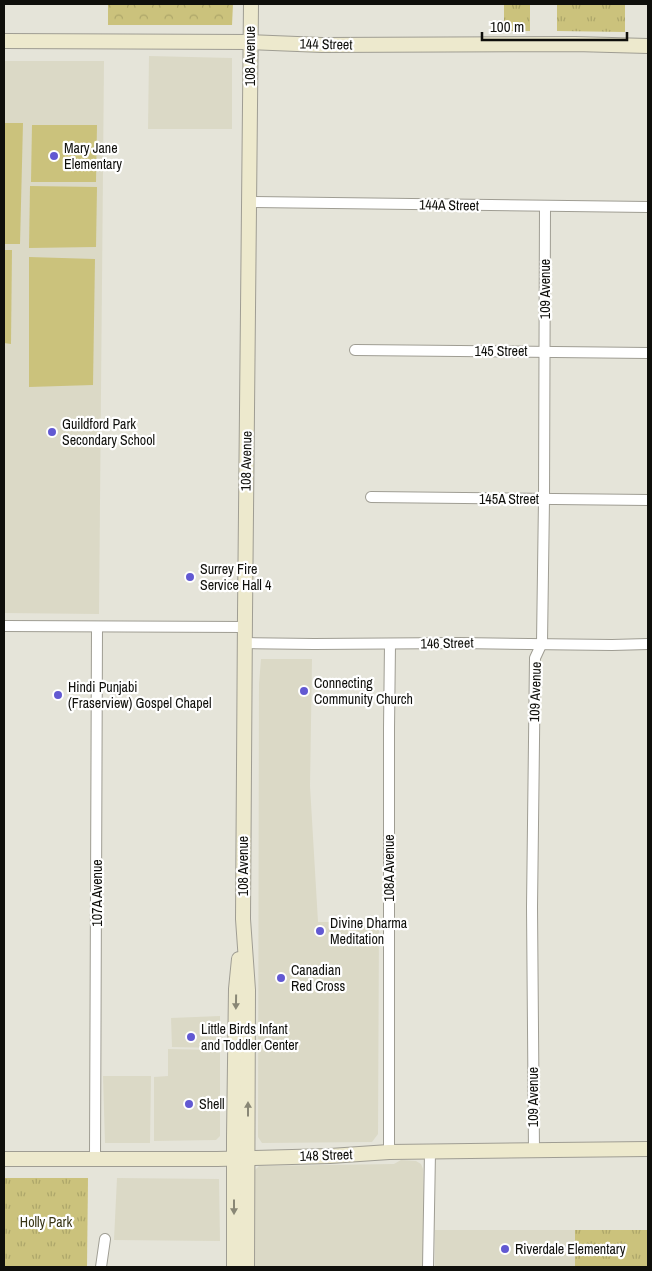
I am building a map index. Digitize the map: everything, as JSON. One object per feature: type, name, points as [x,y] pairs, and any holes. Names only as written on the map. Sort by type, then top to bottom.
[{"type":"main road","name":"108 Avenue","points":[[247,1267],[241,1158],[236,989],[243,919],[251,4]]},
{"type":"main road","name":"144 Street","points":[[4,41],[648,46]]},
{"type":"main road","name":"148 Street","points":[[4,1160],[241,1158],[330,1156],[389,1152],[648,1149]]},
{"type":"main road","name":"108 Avenue","points":[[234,1267],[241,1158]]},
{"type":"street","name":"144A Street","points":[[249,202],[648,207]]},
{"type":"street","name":"109 Avenue","points":[[534,1150],[532,907],[535,658],[542,643],[545,206]]},
{"type":"street","name":"145 Street","points":[[355,350],[648,353]]},
{"type":"street","name":"145A Street","points":[[370,498],[648,500]]},
{"type":"street","points":[[4,626],[245,627]]},
{"type":"street","name":"107A Avenue","points":[[95,1158],[98,627]]},
{"type":"street","name":"146 Street","points":[[245,644],[648,644]]},
{"type":"street","name":"108A Avenue","points":[[389,1152],[390,644]]},
{"type":"street","points":[[428,1267],[430,1152]]},
{"type":"street","points":[[101,1267],[105,1239]]},
{"type":"shaded area","points":[[149,56],[232,58],[232,129],[148,129]]},
{"type":"shaded area","name":"Guildford Park Secondary School","points":[[4,61],[104,61],[99,614],[4,613]]},
{"type":"shaded area","points":[[261,659],[312,659],[310,786],[318,922],[379,922],[378,1134],[372,1142],[262,1143],[258,1137],[259,684]]},
{"type":"shaded area","points":[[220,1016],[220,1048],[172,1047],[171,1018]]},
{"type":"shaded area","points":[[168,1049],[220,1050],[220,1136],[216,1140],[154,1141],[154,1077],[168,1076]]},
{"type":"shaded area","points":[[103,1076],[151,1076],[150,1143],[105,1143]]},
{"type":"shaded area","points":[[401,1160],[416,1161],[421,1164],[423,1169],[424,1267],[253,1267],[254,1174],[259,1166],[394,1164]]},
{"type":"shaded area","points":[[117,1178],[219,1179],[220,1241],[114,1240]]},
{"type":"shaded area","name":"Riverdale Elementary","points":[[435,1230],[575,1230],[575,1267],[435,1267]]},
{"type":"green space","points":[[108,4],[233,4],[232,25],[108,25]]},
{"type":"green space","points":[[504,4],[530,4],[530,31],[504,31]]},
{"type":"green space","points":[[557,4],[625,4],[625,32],[557,31]]},
{"type":"green space","points":[[4,123],[23,123],[20,244],[4,244]]},
{"type":"green space","points":[[32,125],[97,125],[96,182],[31,182]]},
{"type":"green space","points":[[30,186],[97,187],[96,247],[29,248]]},
{"type":"green space","points":[[4,250],[12,250],[11,344],[4,343]]},
{"type":"green space","points":[[29,257],[95,259],[93,385],[29,387]]},
{"type":"green space","name":"Holly Park","points":[[4,1178],[88,1178],[87,1267],[4,1267]]},
{"type":"green space","points":[[575,1230],[648,1230],[648,1267],[575,1267]]},
{"type":"place","name":"Mary Jane Elementary","points":[[54,156]]},
{"type":"place","name":"Guildford Park Secondary School","points":[[52,432]]},
{"type":"place","name":"Surrey Fire Service Hall 4","points":[[190,577]]},
{"type":"place","name":"Connecting Community Church","points":[[304,691]]},
{"type":"place","name":"Hindi Punjabi (Fraserview) Gospel Chapel","points":[[58,695]]},
{"type":"place","name":"Divine Dharma Meditation","points":[[320,931]]},
{"type":"place","name":"Canadian Red Cross","points":[[281,978]]},
{"type":"place","name":"Little Birds Infant and Toddler Center","points":[[191,1037]]},
{"type":"place","name":"Shell","points":[[189,1104]]},
{"type":"place","name":"Riverdale Elementary","points":[[505,1249]]}]
